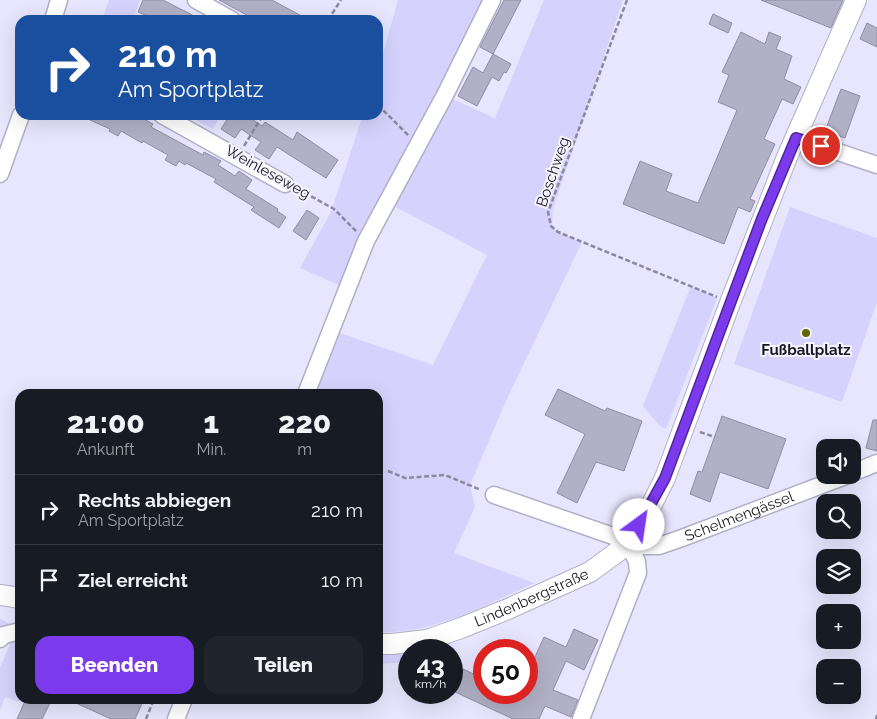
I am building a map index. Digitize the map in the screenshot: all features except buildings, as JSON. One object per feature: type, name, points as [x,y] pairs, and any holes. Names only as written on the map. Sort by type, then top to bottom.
[{"type":"main road","name":"Lindenbergstraße","points":[[383,644],[427,640],[461,628],[590,572],[628,541],[648,512],[665,478],[730,303],[796,138],[856,0]]},
{"type":"main road","points":[[0,595],[15,597]]},
{"type":"street","points":[[54,15],[59,0]]},
{"type":"street","points":[[196,0],[223,15]]},
{"type":"street","points":[[308,389],[366,241],[445,95],[492,0]]},
{"type":"street","points":[[0,174],[19,120]]},
{"type":"street","name":"Weinleseweg","points":[[171,120],[285,184]]},
{"type":"street","points":[[796,138],[877,165]]},
{"type":"street","points":[[861,469],[877,463]]},
{"type":"street","name":"Schelmengässel","points":[[494,495],[642,546],[659,546],[825,484]]},
{"type":"street","points":[[582,719],[638,573],[637,562],[628,541]]},
{"type":"street","points":[[0,639],[4,635],[15,632]]},
{"type":"street","points":[[176,719],[182,704]]},
{"type":"path","points":[[331,15],[341,0]]},
{"type":"path","name":"Boschweg","points":[[627,0],[548,212],[552,226],[558,232],[730,303]]},
{"type":"path","points":[[383,109],[418,145]]},
{"type":"path","points":[[237,156],[260,120]]},
{"type":"path","name":"Weinleseweg","points":[[285,184],[306,193],[334,209],[366,241]]},
{"type":"path","points":[[388,471],[406,478],[445,475],[494,495]]},
{"type":"path","points":[[146,719],[152,704]]},
{"type":"path","points":[[876,719],[877,715]]},
{"type":"shaded area","points":[[109,0],[140,0],[135,15],[104,15]]},
{"type":"shaded area","points":[[398,0],[488,0],[439,93],[495,118],[544,0],[623,0],[553,209],[552,226],[558,232],[582,242],[506,401],[470,485],[475,507],[454,553],[534,583],[458,617],[418,629],[398,632],[383,632],[383,389],[308,389],[331,330],[433,365],[487,255],[386,202],[345,288],[300,268],[331,212],[361,120],[383,120],[383,53]]},
{"type":"shaded area","points":[[196,120],[218,120],[213,129]]},
{"type":"shaded area","name":"Fußballplatz","points":[[790,207],[877,238],[877,302],[842,402],[734,364]]},
{"type":"shaded area","points":[[691,286],[717,298],[666,429],[660,426],[643,406]]},
{"type":"shaded area","points":[[0,619],[15,626],[15,701],[5,697],[0,711],[0,668],[10,644],[0,639]]},
{"type":"shaded area","points":[[398,648],[398,663],[383,664],[383,649]]},
{"type":"place","name":"Fußballplatz","points":[[806,333]]},
{"type":"route","points":[[639,525],[648,512],[665,478],[761,221],[796,138],[821,146]]}]
